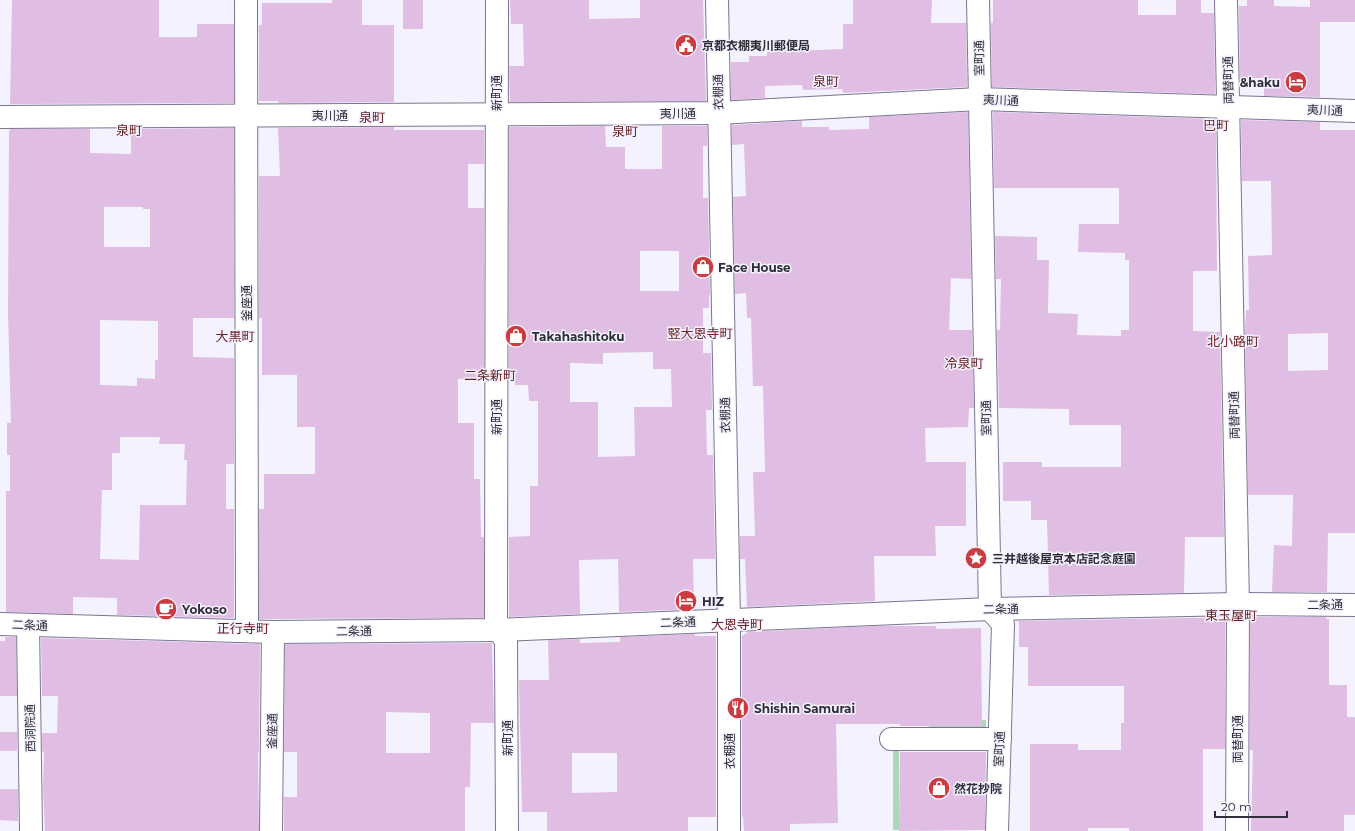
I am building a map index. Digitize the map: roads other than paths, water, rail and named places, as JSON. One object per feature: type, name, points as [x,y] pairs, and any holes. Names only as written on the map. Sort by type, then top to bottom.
[{"type":"street","name":"釜座通","points":[[246,0],[247,630]]},
{"type":"street","name":"新町通","points":[[497,0],[496,618],[499,630],[506,641],[507,831]]},
{"type":"street","name":"衣棚通","points":[[717,0],[729,620],[729,831]]},
{"type":"street","name":"室町通","points":[[978,0],[990,609],[1003,624],[997,831]]},
{"type":"street","name":"両替町通","points":[[1226,0],[1238,604],[1237,831]]},
{"type":"street","name":"夷川通","points":[[0,117],[718,113],[979,99],[1355,111]]},
{"type":"street","name":"二条通","points":[[0,624],[247,630],[273,632],[499,630],[990,609],[1238,604],[1355,605]]},
{"type":"street","name":"西洞院通","points":[[28,625],[31,831]]},
{"type":"street","name":"釜座通","points":[[271,831],[273,632]]},
{"type":"street","points":[[891,739],[1000,739]]},
{"type":"place","name":"京都衣棚夷川郵便局","points":[[686,45]]},
{"type":"place","name":"&haku","points":[[1296,82]]},
{"type":"place","name":"Face House","points":[[703,267]]},
{"type":"place","name":"Takahashitoku","points":[[516,336]]},
{"type":"place","name":"三井越後屋京本店記念庭園","points":[[976,558]]},
{"type":"place","name":"HIZ","points":[[686,601]]},
{"type":"place","name":"Yokoso","points":[[166,609]]},
{"type":"place","name":"Shishin Samurai","points":[[738,708]]},
{"type":"place","name":"然花抄院","points":[[939,788]]},
{"type":"district","name":"泉町","points":[[826,81]]},
{"type":"district","name":"泉町","points":[[372,117]]},
{"type":"district","name":"巴町","points":[[1216,125]]},
{"type":"district","name":"泉町","points":[[129,130]]},
{"type":"district","name":"泉町","points":[[625,131]]},
{"type":"district","name":"竪大恩寺町","points":[[700,333]]},
{"type":"district","name":"大黒町","points":[[235,336]]},
{"type":"district","name":"北小路町","points":[[1233,341]]},
{"type":"district","name":"冷泉町","points":[[964,363]]},
{"type":"district","name":"二条新町","points":[[490,375]]},
{"type":"district","name":"東玉屋町","points":[[1231,615]]},
{"type":"district","name":"大恩寺町","points":[[737,624]]},
{"type":"district","name":"正行寺町","points":[[243,628]]}]
